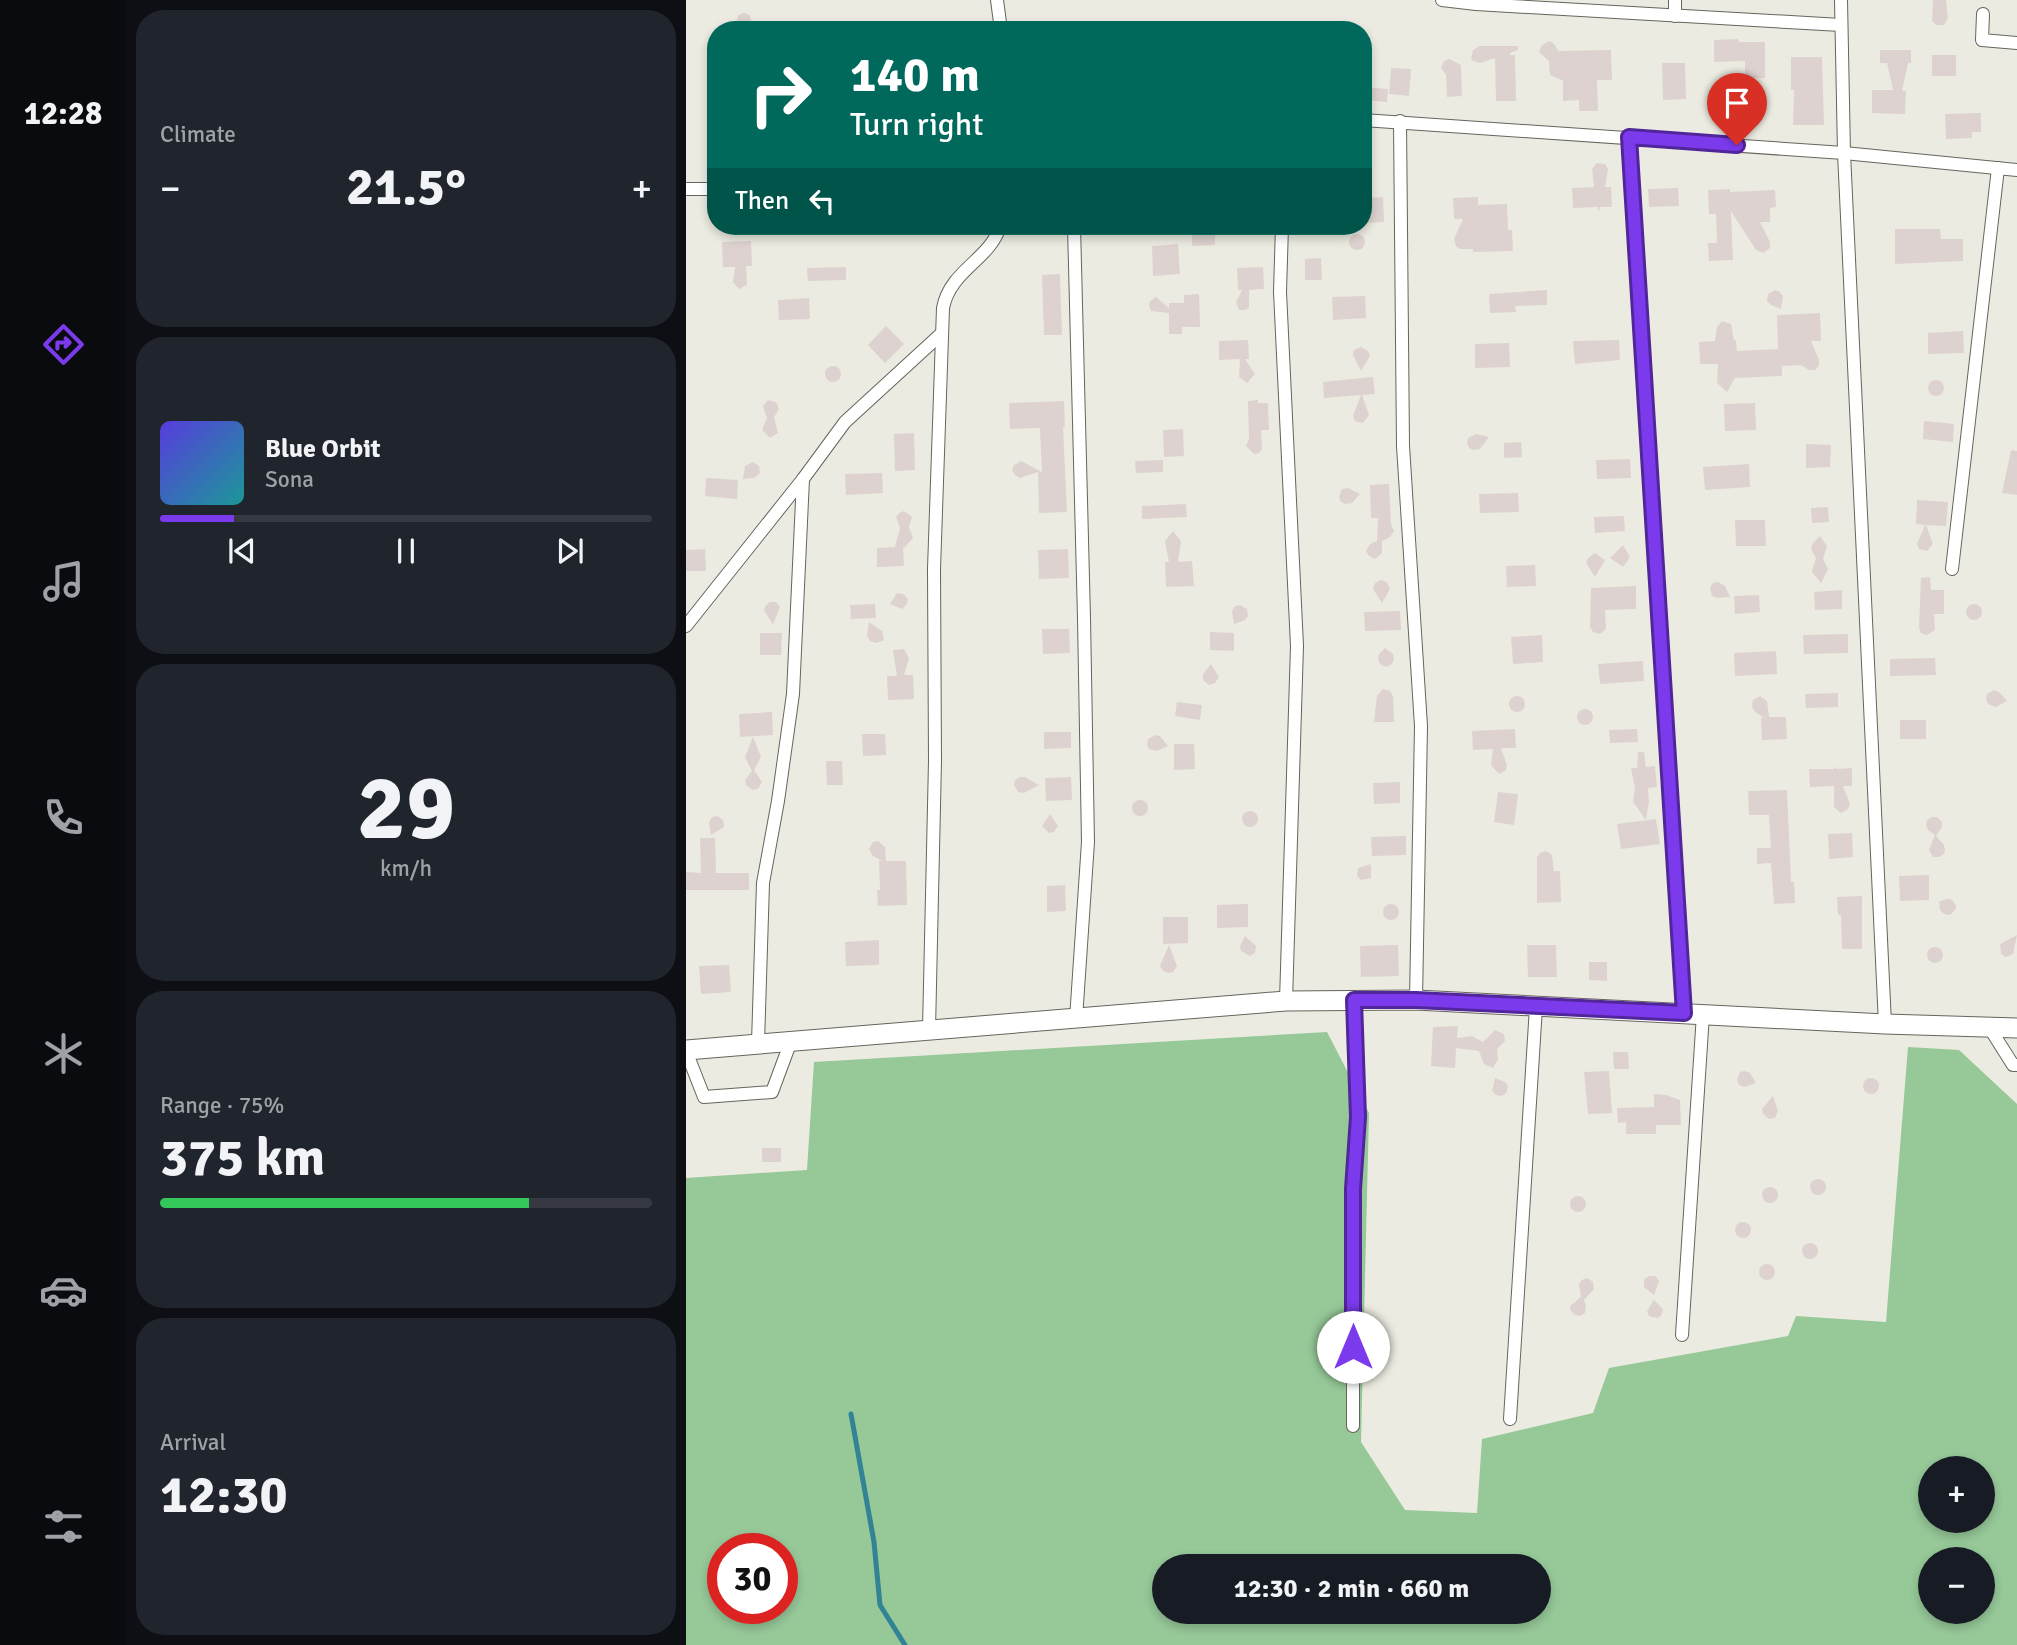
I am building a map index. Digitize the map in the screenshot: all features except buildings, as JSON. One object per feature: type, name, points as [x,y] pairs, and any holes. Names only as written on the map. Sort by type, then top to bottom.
[{"type":"main road","points":[[686,1050],[1286,1001],[1416,1000],[1885,1024],[2017,1028]]},
{"type":"street","points":[[997,0],[999,21]]},
{"type":"street","points":[[1442,0],[1841,25]]},
{"type":"street","points":[[1675,0],[1675,16]]},
{"type":"street","points":[[1841,0],[1844,153],[1885,1024]]},
{"type":"street","points":[[1983,14],[1982,40],[2017,43]]},
{"type":"street","points":[[1372,120],[1844,153],[2017,170]]},
{"type":"street","points":[[1400,121],[1403,446],[1421,726],[1416,1000]]},
{"type":"street","points":[[1629,137],[1693,1014],[1682,1335]]},
{"type":"street","points":[[1952,569],[1998,168]]},
{"type":"street","points":[[686,189],[707,189]]},
{"type":"street","points":[[929,1030],[935,761],[934,569],[941,334],[946,293],[955,279],[997,235]]},
{"type":"street","points":[[1074,235],[1088,842],[1076,1019]]},
{"type":"street","points":[[1282,235],[1280,292],[1297,646],[1286,1001]]},
{"type":"street","points":[[686,626],[845,422],[941,334]]},
{"type":"street","points":[[758,1044],[763,883],[793,694],[803,479]]},
{"type":"street","points":[[1353,1426],[1353,1189],[1358,1117],[1354,1000]]},
{"type":"street","points":[[1510,1419],[1536,1007]]},
{"type":"street","points":[[1989,1027],[2013,1065],[2017,1065]]},
{"type":"street","points":[[686,1050],[704,1097],[772,1092],[791,1041]]},
{"type":"green space","points":[[1327,1032],[1369,1113],[1361,1442],[1405,1510],[1477,1513],[1482,1439],[1593,1413],[1609,1368],[1788,1336],[1796,1316],[1886,1322],[1908,1047],[1959,1050],[2017,1104],[2017,1645],[686,1645],[686,1178],[807,1170],[814,1062]]},
{"type":"waterway","points":[[851,1414],[874,1542],[880,1605],[905,1645]]},
{"type":"route","points":[[1353,1347],[1353,1189],[1358,1117],[1354,1000],[1416,1000],[1684,1013],[1629,137],[1737,145]]}]
